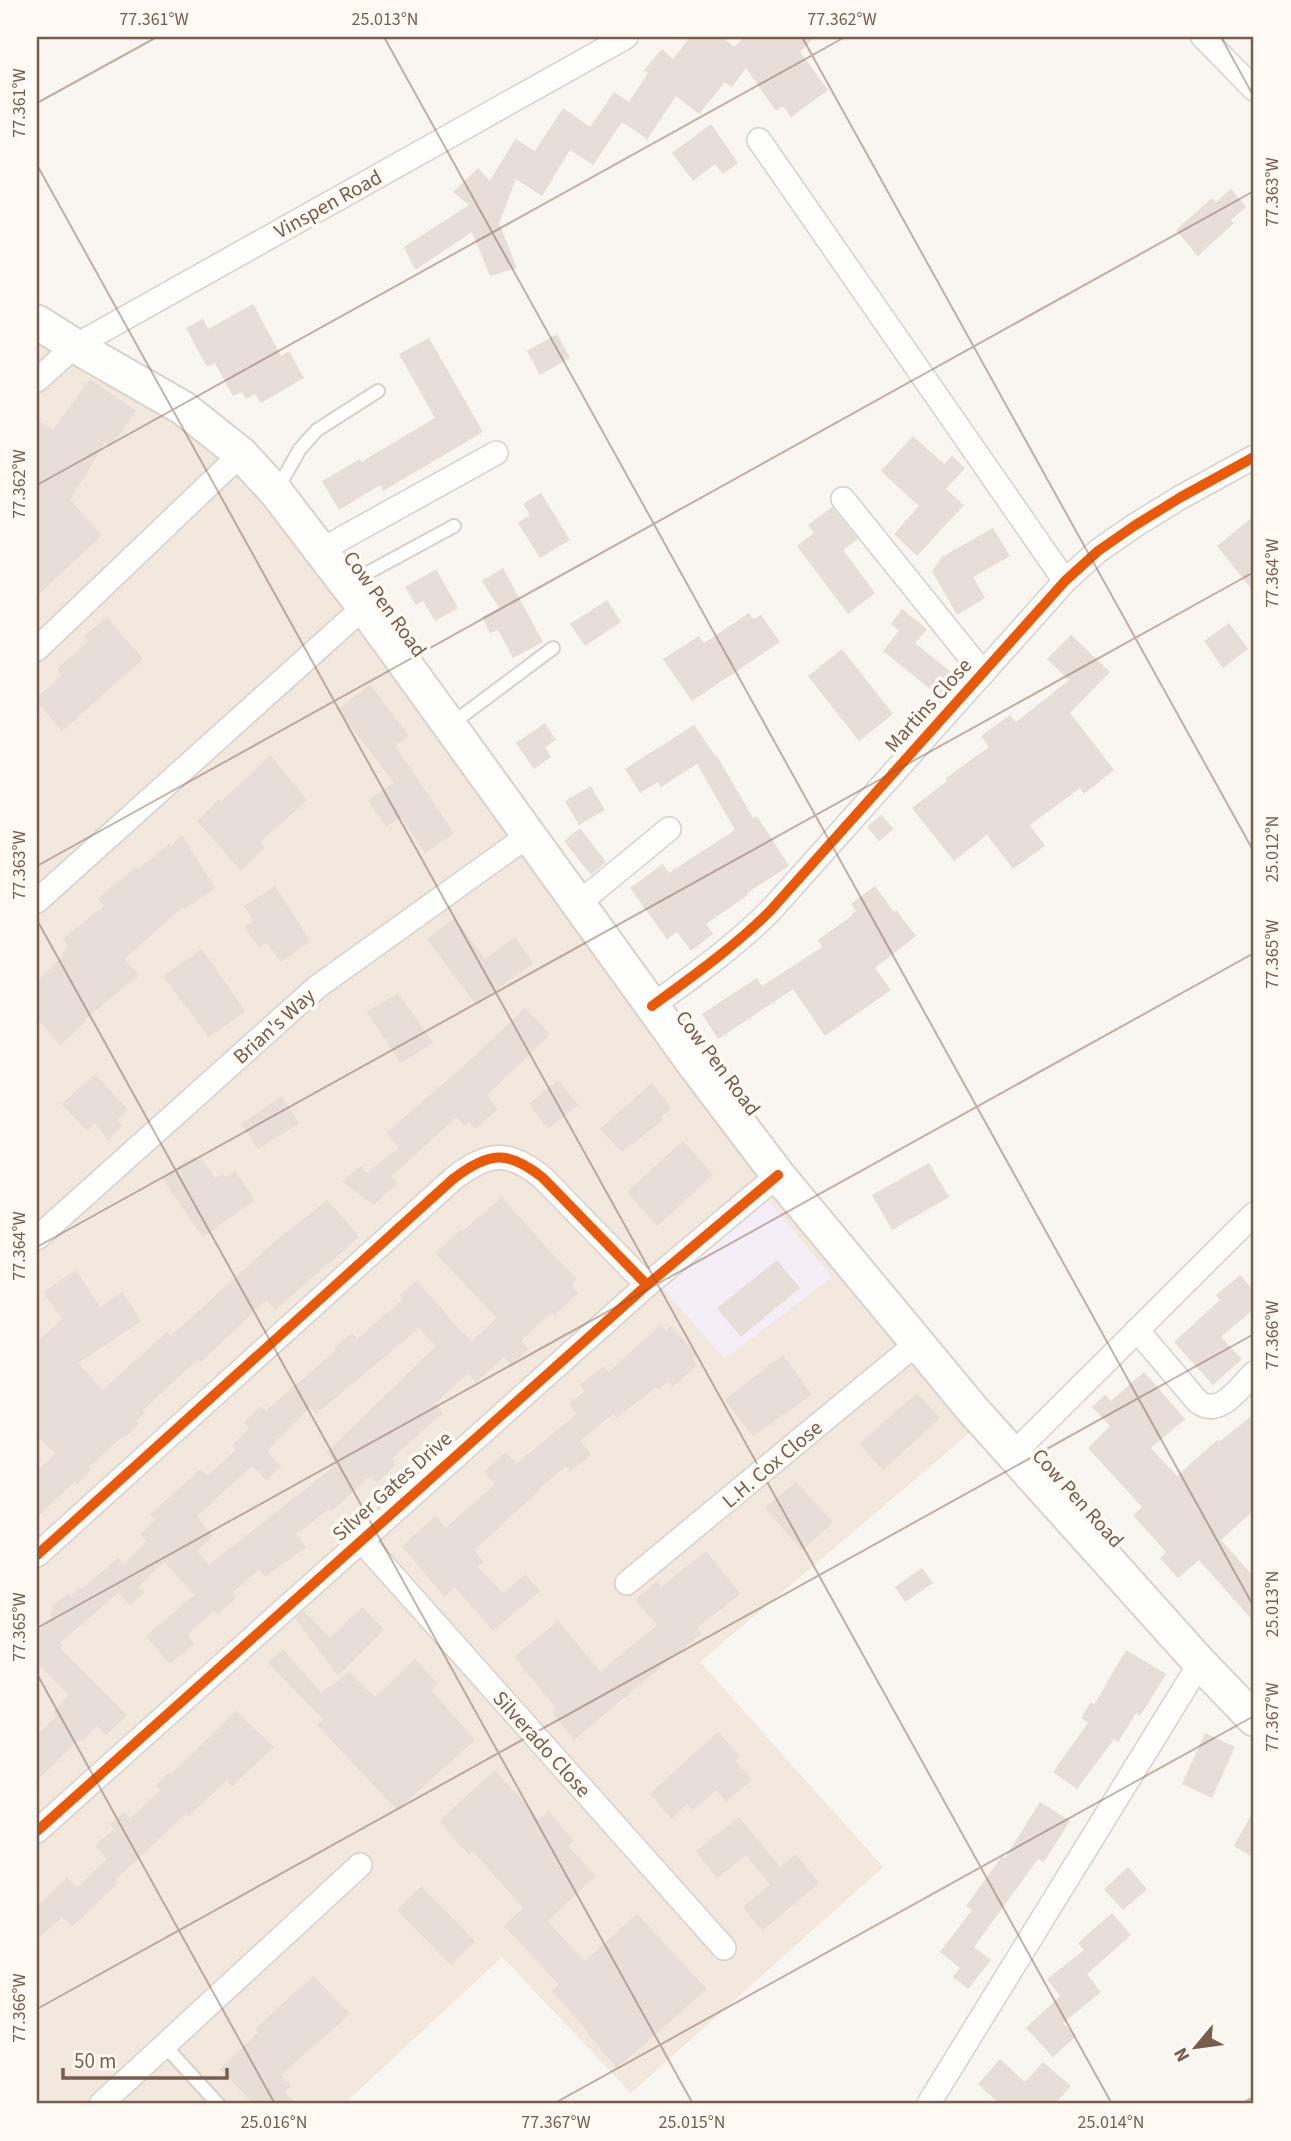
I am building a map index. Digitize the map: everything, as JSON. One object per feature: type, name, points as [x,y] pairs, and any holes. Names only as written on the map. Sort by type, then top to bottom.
[{"type":"main road","name":"Cow Pen Road","points":[[37,322],[183,408],[241,454],[276,492],[355,595],[652,1006],[778,1175],[916,1344],[1200,1663],[1254,1719]]},
{"type":"street","name":"Vinspen Road","points":[[37,380],[75,346],[626,37]]},
{"type":"street","points":[[1203,37],[1254,89]]},
{"type":"street","points":[[759,140],[1065,581]]},
{"type":"street","points":[[321,550],[496,453]]},
{"type":"street","points":[[37,649],[241,454]]},
{"type":"street","name":"Martins Close","points":[[652,1006],[709,965],[770,911],[1065,581],[1098,551],[1134,526],[1254,457]]},
{"type":"street","points":[[843,499],[984,673]]},
{"type":"street","points":[[37,901],[355,595]]},
{"type":"street","points":[[579,903],[669,829]]},
{"type":"street","name":"Brian's Way","points":[[37,1238],[317,987],[529,835]]},
{"type":"street","points":[[37,1555],[453,1179],[480,1162],[501,1157],[512,1158],[530,1167],[647,1284]]},
{"type":"street","name":"Silver Gates Drive","points":[[37,1831],[647,1284],[778,1175]]},
{"type":"street","points":[[1013,1454],[1254,1214]]},
{"type":"street","points":[[1137,1330],[1205,1407],[1220,1406],[1254,1373]]},
{"type":"street","name":"L.H. Cox Close","points":[[627,1583],[916,1344]]},
{"type":"street","name":"Silverado Close","points":[[360,1539],[724,1948]]},
{"type":"street","points":[[929,2103],[1200,1663]]},
{"type":"street","points":[[101,2104],[360,1866]]},
{"type":"lane","points":[[276,492],[300,449],[317,430],[378,391]]},
{"type":"lane","points":[[355,595],[454,526]]},
{"type":"lane","points":[[450,726],[553,648]]},
{"type":"lane","points":[[165,2046],[218,2104]]},
{"type":"shaded area","points":[[37,335],[159,405],[242,470],[973,1430],[700,1662],[883,1867],[631,2093],[502,1957],[344,2104],[37,2104]]},
{"type":"shaded area","points":[[768,1200],[832,1277],[725,1359],[663,1289]]},
{"type":"building","points":[[690,37],[722,37],[734,47],[744,37],[815,37],[800,52],[828,90],[791,117],[783,106],[776,111],[746,68],[732,87],[725,82],[699,114],[676,96],[646,141],[646,138],[622,122],[593,165],[570,150],[542,196],[516,179],[499,223],[517,268],[490,276],[472,232],[415,270],[404,247],[469,205],[453,192],[478,168],[490,181],[515,139],[535,151],[563,108],[590,127],[614,92],[629,102],[648,73],[644,70],[662,49],[673,59]]},
{"type":"building","points":[[711,124],[738,163],[723,174],[715,164],[693,181],[672,153]]},
{"type":"building","points":[[1231,189],[1246,207],[1231,220],[1234,223],[1198,256],[1176,230],[1212,198],[1216,202]]},
{"type":"building","points":[[253,304],[281,356],[289,351],[304,378],[261,403],[255,394],[246,399],[242,392],[233,396],[215,363],[207,367],[186,328],[203,319],[208,329]]},
{"type":"building","points":[[557,334],[570,358],[540,375],[527,351]]},
{"type":"building","points":[[429,338],[483,432],[383,491],[380,485],[339,510],[322,481],[360,459],[361,462],[435,418],[399,354]]},
{"type":"building","points":[[90,379],[136,411],[111,446],[105,442],[70,500],[102,535],[37,596],[37,421],[53,430]]},
{"type":"building","points":[[913,436],[944,464],[952,456],[965,468],[946,489],[964,505],[917,556],[894,534],[919,506],[881,471]]},
{"type":"building","points":[[541,493],[570,540],[540,558],[518,523],[530,515],[523,504]]},
{"type":"building","points":[[832,507],[858,539],[843,550],[875,593],[848,614],[797,546],[814,533],[808,525]]},
{"type":"building","points":[[1254,516],[1254,592],[1217,546]]},
{"type":"building","points":[[993,528],[1010,556],[973,577],[985,598],[957,615],[932,571],[942,557]]},
{"type":"building","points":[[503,568],[543,642],[513,658],[498,630],[490,633],[482,617],[499,608],[482,581]]},
{"type":"building","points":[[436,569],[458,608],[435,621],[423,601],[416,605],[405,587]]},
{"type":"building","points":[[607,600],[621,622],[585,646],[570,624]]},
{"type":"building","points":[[902,609],[927,629],[915,643],[957,677],[940,697],[883,651],[899,631],[891,624]]},
{"type":"building","points":[[749,613],[753,619],[761,615],[780,642],[692,701],[663,659],[699,636],[704,643]]},
{"type":"building","points":[[107,617],[143,659],[62,731],[37,702],[37,697],[62,675],[57,669],[88,641],[84,636]]},
{"type":"building","points":[[1229,623],[1248,649],[1223,668],[1204,641]]},
{"type":"building","points":[[1071,635],[1110,672],[1070,713],[1114,770],[1084,794],[1080,788],[1030,825],[1045,846],[1013,869],[987,835],[954,861],[912,808],[947,781],[946,778],[989,747],[981,736],[1010,715],[1016,722],[1069,680],[1047,659]]},
{"type":"building","points":[[842,649],[893,714],[859,741],[808,676]]},
{"type":"building","points":[[370,685],[409,736],[395,746],[454,833],[425,853],[401,817],[386,827],[368,800],[394,783],[338,709]]},
{"type":"building","points":[[545,723],[556,740],[545,747],[551,757],[534,769],[516,743]]},
{"type":"building","points":[[694,725],[717,756],[753,818],[757,816],[789,866],[706,924],[713,934],[691,951],[677,932],[667,939],[630,888],[663,864],[669,873],[735,830],[697,764],[661,787],[658,782],[640,793],[625,769]]},
{"type":"building","points":[[270,755],[307,800],[260,842],[265,847],[241,871],[197,821]]},
{"type":"building","points":[[591,786],[605,810],[579,825],[565,801]]},
{"type":"building","points":[[881,815],[894,829],[879,841],[867,827]]},
{"type":"building","points":[[580,828],[606,862],[591,875],[564,841]]},
{"type":"building","points":[[182,835],[215,888],[185,909],[183,907],[124,959],[139,975],[85,1019],[86,1021],[60,1045],[37,1019],[37,981],[69,947],[63,939],[104,906],[98,898],[136,867],[138,869],[169,844],[171,846]]},
{"type":"building","points":[[275,886],[310,941],[281,962],[267,943],[259,947],[244,927],[254,921],[244,906]]},
{"type":"building","points":[[875,886],[916,936],[875,968],[891,990],[825,1036],[793,989],[718,1039],[702,1014],[757,978],[762,986],[822,947],[818,940],[853,915],[856,911],[851,904]]},
{"type":"building","points":[[455,918],[485,959],[515,937],[533,963],[476,1005],[427,939]]},
{"type":"building","points":[[202,949],[245,1011],[209,1037],[163,976]]},
{"type":"building","points":[[398,993],[433,1043],[401,1063],[367,1012]]},
{"type":"building","points":[[525,1008],[550,1034],[487,1096],[498,1109],[475,1129],[469,1123],[465,1126],[457,1117],[391,1176],[398,1183],[373,1205],[342,1181],[361,1166],[366,1173],[399,1148],[386,1133],[475,1056]]},
{"type":"building","points":[[95,1074],[128,1110],[117,1120],[122,1126],[108,1140],[95,1123],[87,1131],[62,1104]]},
{"type":"building","points":[[558,1080],[578,1105],[548,1129],[529,1104]]},
{"type":"building","points":[[652,1083],[671,1108],[661,1117],[663,1120],[622,1152],[600,1129]]},
{"type":"building","points":[[282,1096],[299,1123],[258,1149],[241,1124]]},
{"type":"building","points":[[683,1141],[713,1175],[657,1226],[627,1192]]},
{"type":"building","points":[[194,1156],[198,1161],[201,1158],[215,1178],[223,1173],[226,1177],[235,1171],[255,1200],[203,1237],[162,1178]]},
{"type":"building","points":[[929,1163],[949,1197],[892,1230],[872,1195]]},
{"type":"building","points":[[502,1197],[577,1279],[571,1285],[578,1293],[555,1315],[552,1312],[521,1341],[528,1349],[511,1365],[504,1357],[476,1382],[468,1373],[435,1404],[443,1413],[391,1459],[396,1464],[377,1483],[370,1476],[331,1512],[329,1509],[296,1534],[306,1547],[265,1577],[259,1569],[233,1592],[237,1597],[217,1615],[214,1611],[187,1635],[194,1644],[170,1664],[146,1636],[194,1595],[164,1562],[138,1587],[144,1593],[130,1605],[118,1593],[60,1643],[63,1645],[60,1648],[127,1715],[106,1735],[97,1726],[37,1780],[37,1735],[57,1716],[53,1712],[69,1695],[37,1663],[37,1632],[52,1617],[49,1614],[54,1610],[52,1607],[68,1593],[70,1596],[80,1587],[82,1589],[118,1558],[124,1564],[147,1541],[140,1534],[156,1520],[150,1514],[201,1469],[207,1476],[236,1450],[232,1446],[249,1428],[244,1423],[260,1406],[266,1411],[352,1333],[357,1339],[403,1299],[400,1295],[417,1280],[472,1341],[497,1318],[435,1253],[461,1229],[463,1231]],"holes":[[[419,1328],[436,1346],[326,1453],[337,1464],[209,1565],[197,1551],[213,1536],[197,1516],[252,1466],[267,1481],[281,1466],[267,1451],[310,1407],[316,1414]]]},
{"type":"building","points":[[328,1200],[359,1237],[275,1310],[266,1300],[201,1362],[198,1359],[143,1410],[145,1412],[136,1421],[139,1424],[88,1468],[91,1470],[77,1484],[74,1482],[37,1517],[37,1471],[55,1454],[37,1436],[37,1342],[62,1319],[43,1292],[76,1270],[100,1307],[122,1292],[141,1321],[78,1363],[103,1390],[167,1332],[171,1336],[280,1237]]},
{"type":"building","points":[[777,1260],[800,1288],[741,1337],[717,1308]]},
{"type":"building","points":[[1240,1275],[1254,1291],[1254,1309],[1221,1337],[1242,1359],[1213,1385],[1174,1342],[1220,1300],[1216,1295]]},
{"type":"building","points":[[660,1325],[666,1331],[671,1326],[697,1354],[692,1359],[697,1365],[673,1387],[668,1381],[658,1390],[656,1387],[617,1418],[614,1413],[580,1441],[591,1455],[570,1472],[566,1466],[474,1550],[484,1562],[478,1567],[503,1593],[525,1574],[540,1591],[493,1631],[455,1587],[444,1597],[402,1546],[436,1516],[446,1528],[495,1484],[484,1472],[506,1452],[516,1464],[577,1414],[569,1404],[585,1391],[580,1385],[604,1366],[609,1372]]},
{"type":"building","points":[[783,1355],[812,1395],[753,1436],[724,1400]]},
{"type":"building","points":[[1144,1372],[1185,1419],[1151,1448],[1177,1476],[1217,1440],[1219,1442],[1254,1414],[1254,1510],[1221,1540],[1254,1577],[1254,1622],[1199,1560],[1178,1578],[1160,1558],[1166,1552],[1133,1515],[1142,1507],[1088,1448],[1110,1426],[1092,1407],[1105,1395],[1111,1401]]},
{"type":"building","points":[[917,1393],[940,1418],[883,1470],[859,1444]]},
{"type":"building","points":[[796,1482],[833,1522],[802,1550],[765,1508]]},
{"type":"building","points":[[706,1551],[740,1594],[697,1628],[701,1633],[574,1740],[552,1712],[556,1708],[514,1657],[558,1621],[600,1672],[657,1625],[635,1600],[657,1581],[661,1587]]},
{"type":"building","points":[[922,1568],[933,1583],[905,1602],[895,1587]]},
{"type":"building","points":[[362,1607],[384,1630],[338,1676],[295,1618],[304,1611],[330,1638]]},
{"type":"building","points":[[283,1649],[321,1693],[349,1672],[375,1697],[415,1659],[438,1684],[431,1690],[475,1740],[397,1810],[317,1725],[323,1719],[268,1663]]},
{"type":"building","points":[[1126,1650],[1166,1674],[1140,1716],[1136,1713],[1118,1742],[1114,1739],[1077,1789],[1053,1772],[1088,1723],[1081,1718],[1091,1702],[1094,1705]]},
{"type":"building","points":[[236,1711],[274,1747],[232,1786],[227,1781],[188,1816],[186,1814],[115,1880],[118,1883],[72,1927],[62,1917],[37,1939],[37,1907],[67,1877],[77,1888],[107,1859],[95,1846],[114,1829],[110,1824],[124,1812],[130,1818],[161,1790],[156,1785],[170,1772],[171,1774]]},
{"type":"building","points":[[718,1732],[740,1756],[735,1761],[752,1779],[726,1802],[716,1790],[693,1810],[687,1804],[672,1819],[650,1794]]},
{"type":"building","points":[[1205,1733],[1235,1747],[1212,1798],[1182,1784]]},
{"type":"building","points":[[495,1770],[539,1819],[549,1811],[574,1841],[568,1846],[596,1876],[547,1921],[585,1961],[637,1914],[707,1989],[617,2068],[552,1991],[559,1985],[504,1926],[523,1908],[473,1851],[469,1855],[439,1821]]},
{"type":"building","points":[[1040,1802],[1070,1821],[1044,1862],[1038,1859],[974,1947],[991,1960],[968,1989],[953,1977],[960,1968],[940,1952],[972,1910],[966,1906],[1002,1856],[1005,1858]]},
{"type":"building","points":[[1254,1810],[1254,1858],[1234,1846]]},
{"type":"building","points":[[739,1817],[780,1867],[796,1854],[819,1883],[762,1931],[743,1907],[770,1885],[746,1855],[717,1878],[696,1851]]},
{"type":"building","points":[[1128,1867],[1147,1889],[1123,1910],[1104,1889]]},
{"type":"building","points":[[421,1886],[475,1941],[451,1965],[397,1910]]},
{"type":"building","points":[[1112,1913],[1131,1935],[1087,1974],[1101,1992],[1063,2023],[1076,2036],[1053,2057],[1026,2028],[1060,1996],[1047,1979],[1084,1950],[1078,1943]]},
{"type":"building","points":[[313,1976],[350,2014],[281,2075],[291,2086],[285,2092],[296,2104],[254,2104],[220,2069],[258,2032],[255,2029]]},
{"type":"building","points":[[1000,2059],[1025,2082],[1043,2062],[1071,2086],[1055,2104],[1000,2104],[978,2084]]},
{"type":"cycle path","points":[[652,1006],[728,949],[770,911],[1065,581],[1098,551],[1134,526],[1254,457]]},
{"type":"cycle path","points":[[37,1555],[453,1179],[477,1163],[488,1159],[508,1158],[531,1169],[543,1178],[647,1285]]},
{"type":"cycle path","points":[[37,1831],[647,1285],[778,1175]]}]
